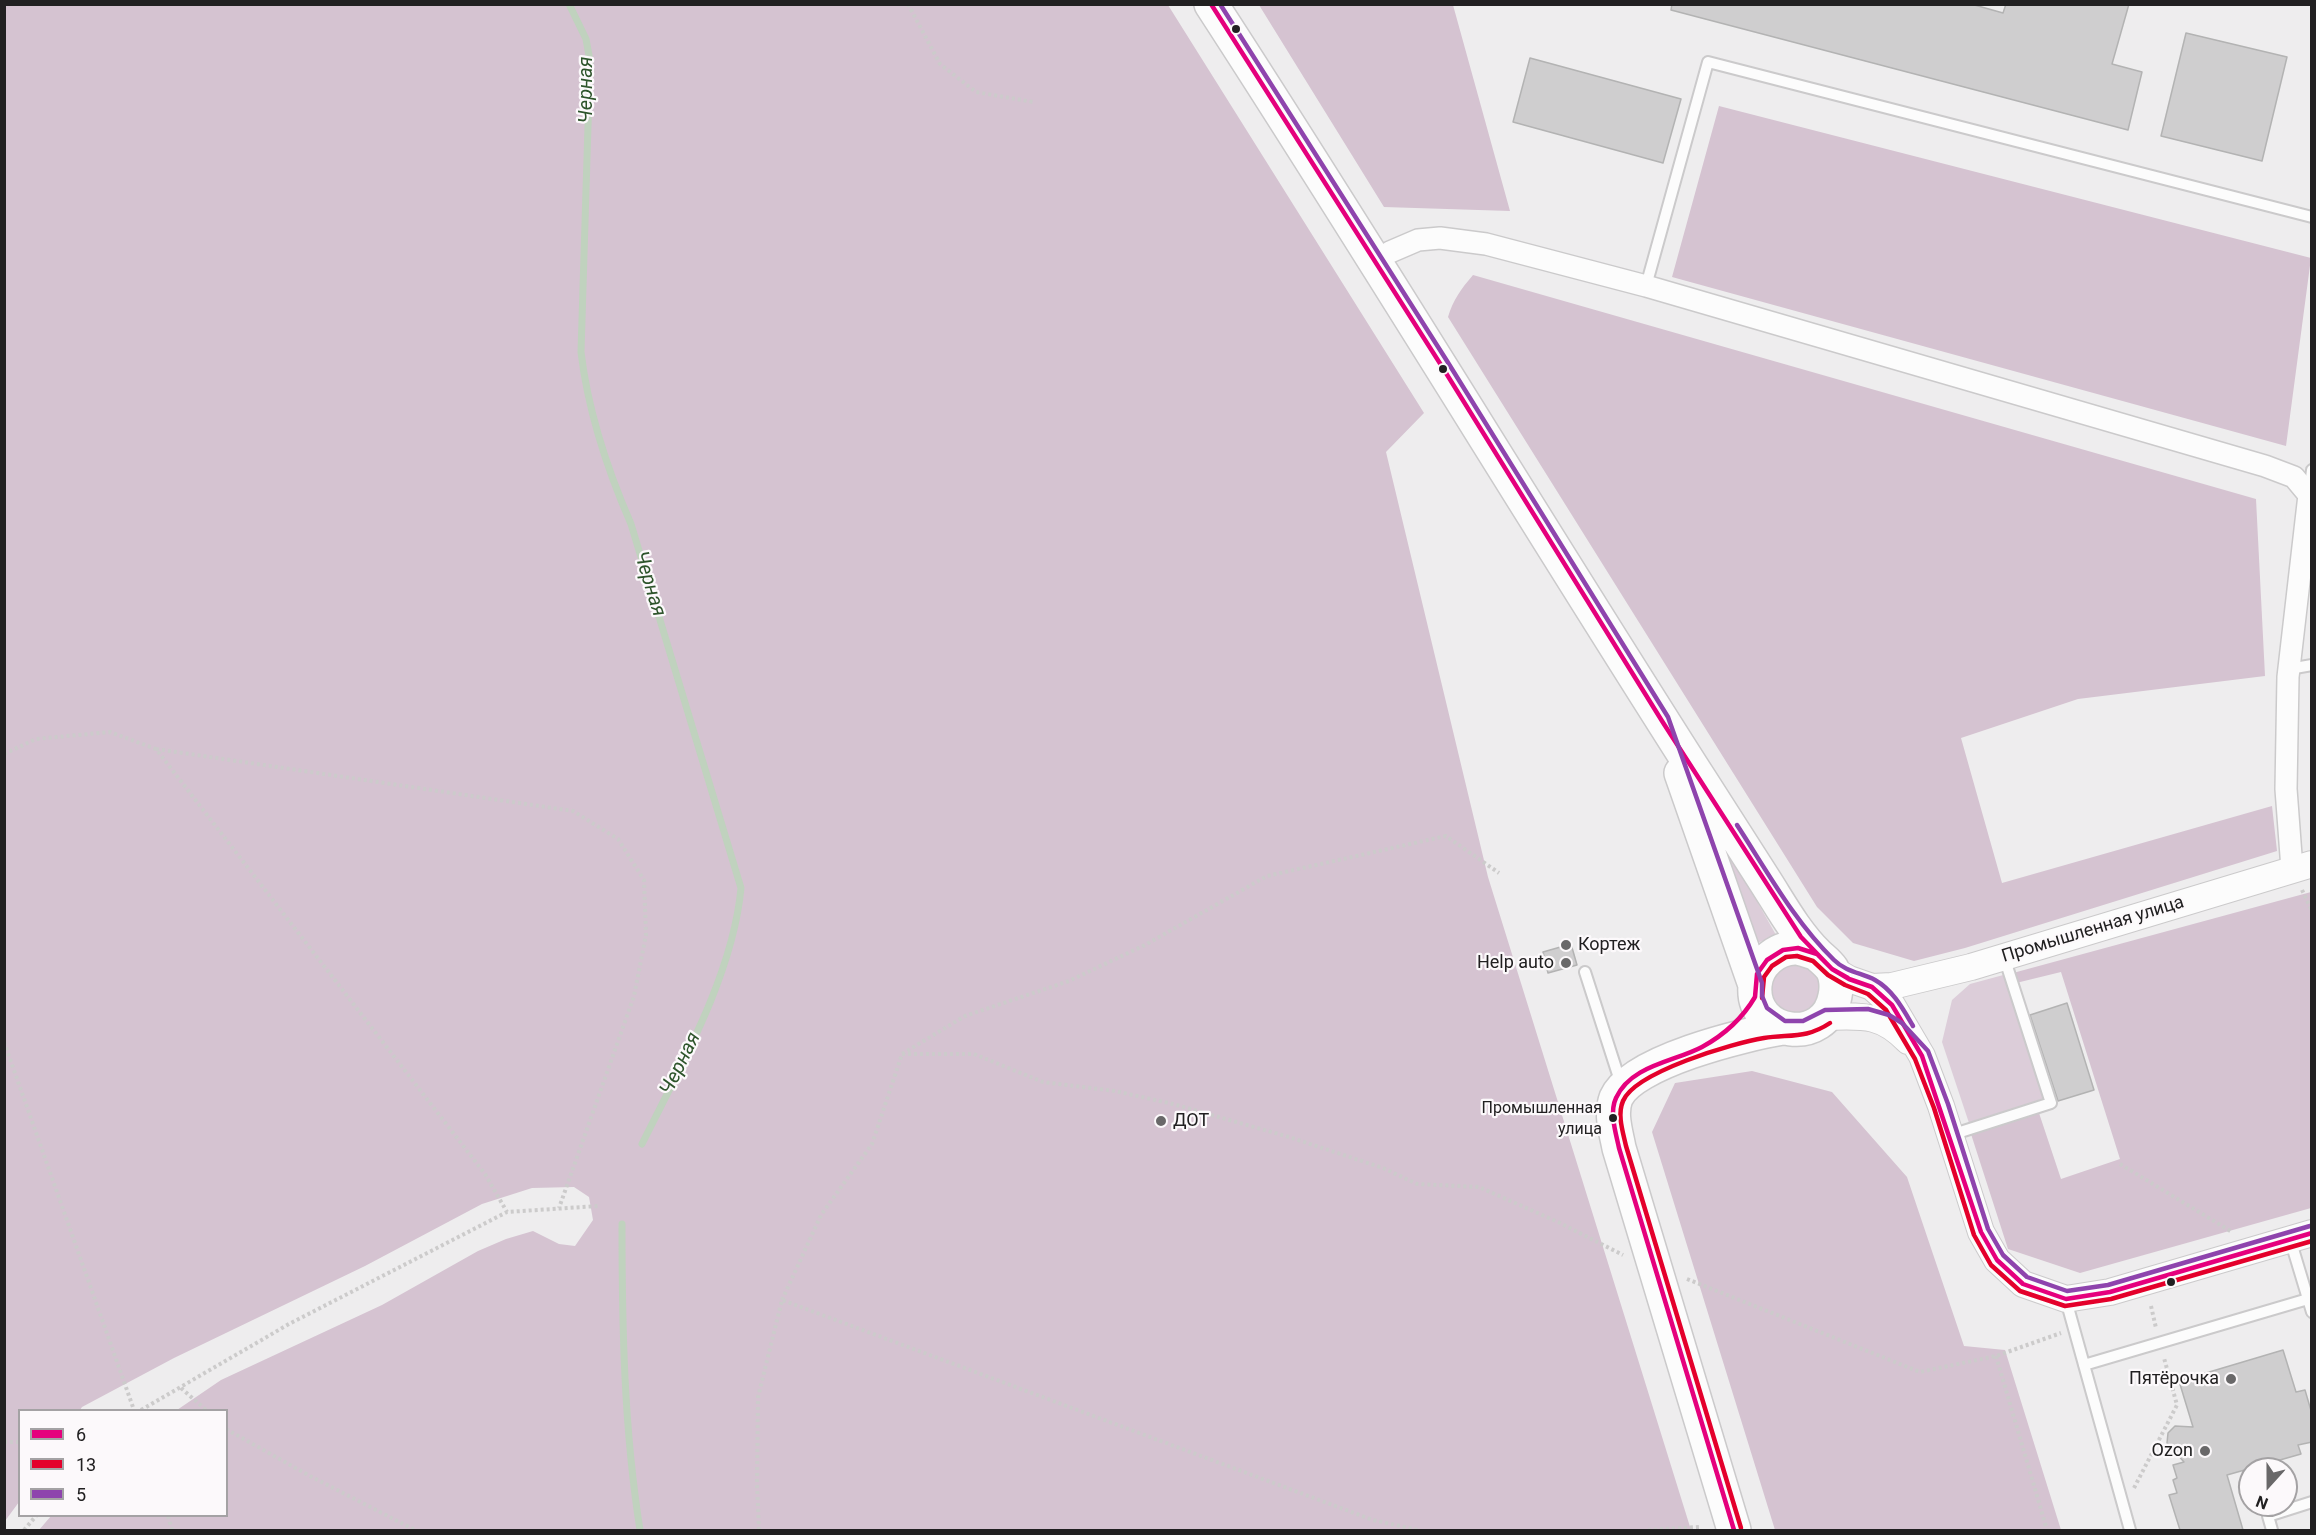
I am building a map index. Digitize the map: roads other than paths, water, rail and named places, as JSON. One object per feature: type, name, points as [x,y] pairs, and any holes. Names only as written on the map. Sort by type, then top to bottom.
[{"type":"main road","points":[[1211,4],[1662,721],[1801,937],[1825,962],[1837,987],[1834,1005],[1826,1017],[1805,1029],[1783,1028],[1760,1031],[1701,1048],[1634,1077],[1622,1087],[1615,1100],[1613,1118],[1619,1148],[1734,1530]]},
{"type":"main road","points":[[1662,721],[1761,1012],[1770,1021],[1783,1028]]},
{"type":"main road","points":[[1701,1048],[1734,1025],[1746,1013],[1755,991],[1757,974],[1767,960],[1783,950],[1798,948],[1825,962]]},
{"type":"street","points":[[1375,262],[1390,252],[1418,240],[1440,238],[1486,244],[1646,286],[2265,466],[2294,477],[2309,495],[2289,669],[2286,789],[2302,866]]},
{"type":"street","name":"Промышленная улица","points":[[1872,987],[1892,986],[2004,957],[2302,866]]},
{"type":"street","points":[[1825,962],[1849,979],[1872,987],[1892,1005],[1922,1056],[1981,1232],[1997,1260],[2023,1284],[2066,1299],[2110,1292],[2301,1236]]},
{"type":"street","points":[[1826,1017],[1867,1016],[1886,1022],[1897,1029],[1922,1056]]},
{"type":"lane","points":[[1646,286],[1708,62],[2312,217]]},
{"type":"lane","points":[[2309,495],[2312,470]]},
{"type":"lane","points":[[2289,669],[2312,665]]},
{"type":"lane","points":[[1950,1135],[2051,1104],[2004,957]]},
{"type":"lane","points":[[1585,972],[1622,1087]]},
{"type":"lane","points":[[2301,1236],[2308,1299],[2312,1312]]},
{"type":"lane","points":[[2066,1299],[2130,1530]]},
{"type":"lane","points":[[2084,1365],[2308,1299]]},
{"type":"lane","points":[[2272,1530],[2268,1516],[2312,1502]]},
{"type":"waterway","name":"Черная","points":[[569,4],[586,39],[590,61],[581,352],[588,396],[606,461],[631,524],[741,888],[728,954],[716,987],[688,1052],[642,1144]]},
{"type":"waterway","name":"Черная","points":[[622,1224],[625,1377],[630,1454],[640,1530]]},
{"type":"place","name":"Кортеж","points":[[1566,945]]},
{"type":"place","name":"Help auto","points":[[1566,963]]},
{"type":"place","name":"Промышленная улица","points":[[1613,1118]]},
{"type":"place","name":"ДОТ","points":[[1161,1121]]},
{"type":"place","name":"Пятёрочка","points":[[2231,1379]]},
{"type":"place","name":"Ozon","points":[[2205,1451]]}]
